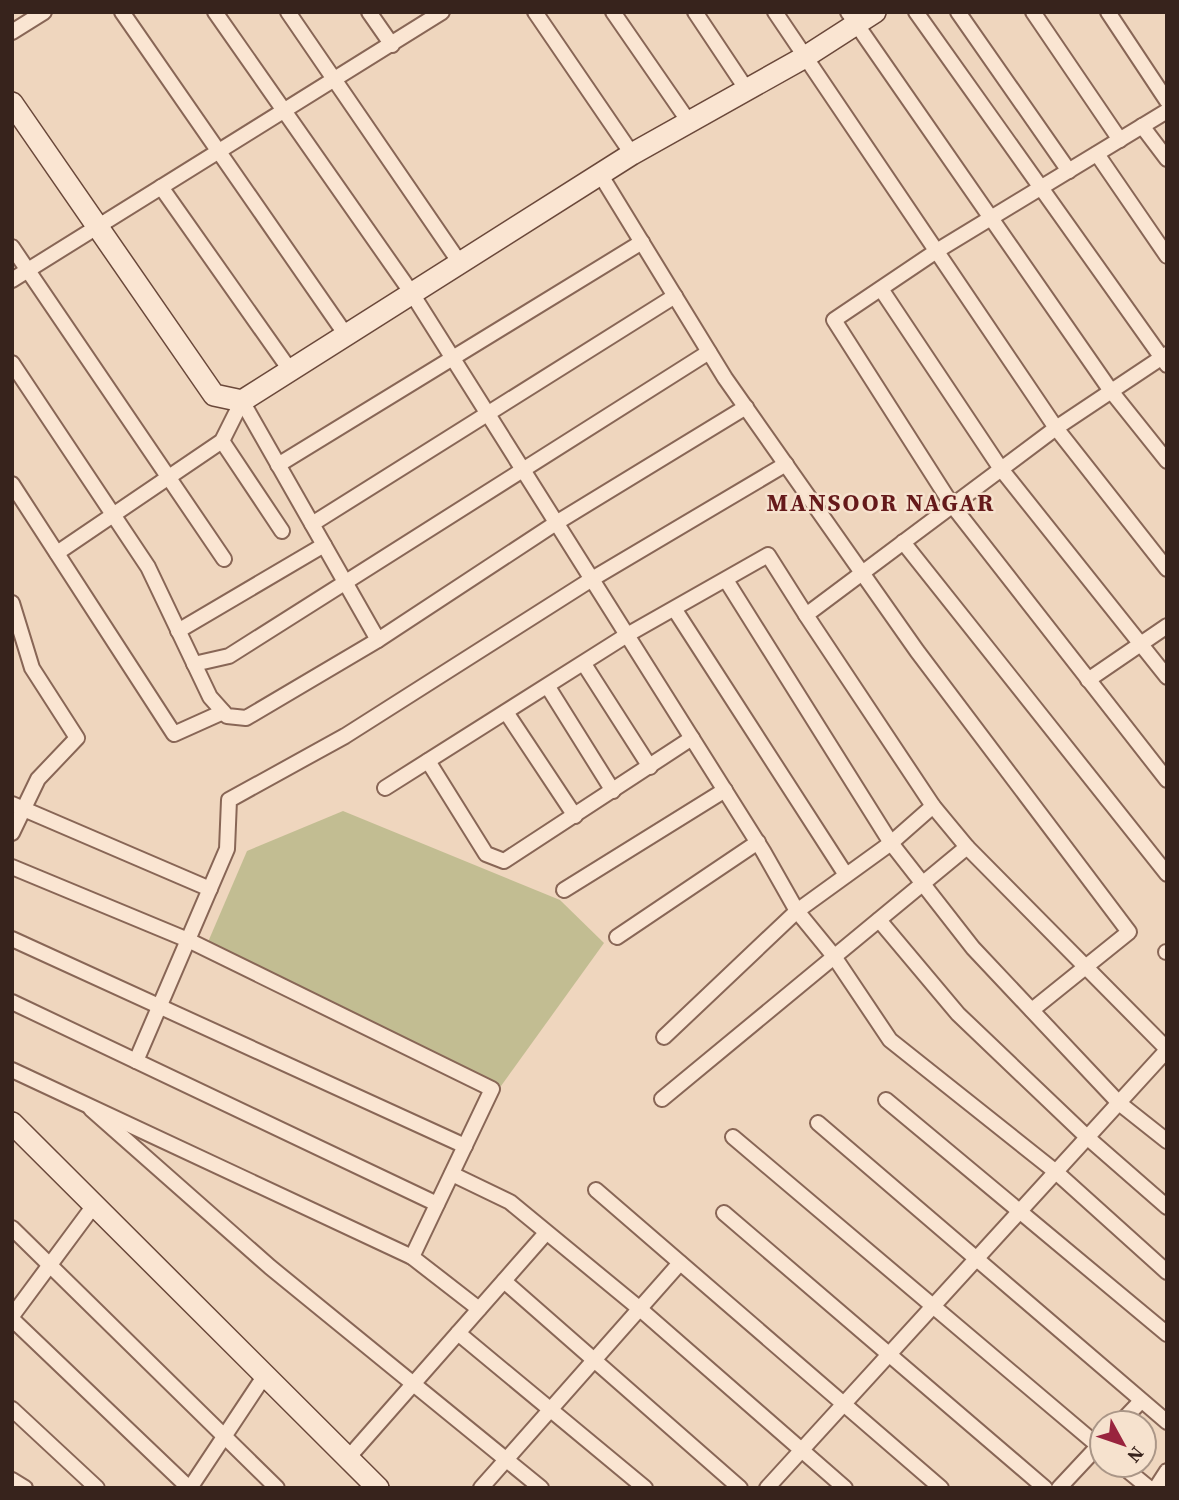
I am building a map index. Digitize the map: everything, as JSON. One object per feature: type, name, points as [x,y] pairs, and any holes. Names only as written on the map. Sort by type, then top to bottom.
[{"type":"street","points":[[122,12],[346,335]]},
{"type":"street","points":[[215,12],[411,292],[758,842],[797,911],[833,955],[890,1040],[1056,1172],[1167,1272]]},
{"type":"street","points":[[288,12],[460,263]]},
{"type":"street","points":[[369,12],[392,45]]},
{"type":"street","points":[[12,280],[336,81],[442,12]]},
{"type":"street","points":[[535,12],[632,154]]},
{"type":"street","points":[[613,12],[689,122]]},
{"type":"street","points":[[695,12],[747,90]]},
{"type":"street","points":[[775,12],[1056,428],[1167,569]]},
{"type":"street","points":[[57,553],[222,441],[242,401],[632,154],[805,57],[852,18],[875,12]]},
{"type":"street","points":[[806,615],[1056,428],[1165,359],[916,12]]},
{"type":"street","points":[[958,12],[1069,171]]},
{"type":"street","points":[[1033,12],[1120,140]]},
{"type":"street","points":[[1108,12],[1167,101]]},
{"type":"street","points":[[12,32],[39,14]]},
{"type":"street","points":[[852,18],[1111,391],[1167,461]]},
{"type":"street","points":[[12,103],[214,395],[242,401],[378,640]]},
{"type":"street","points":[[1167,111],[935,252],[834,320],[952,505],[1167,780]]},
{"type":"street","points":[[1142,126],[1167,159]]},
{"type":"street","points":[[1097,154],[1167,256]]},
{"type":"street","points":[[600,174],[709,352],[746,407],[917,651],[1129,932],[1032,1010]]},
{"type":"street","points":[[161,187],[290,370]]},
{"type":"street","points":[[278,465],[642,242]]},
{"type":"street","points":[[12,247],[225,559]]},
{"type":"street","points":[[881,289],[1001,469],[1167,677]]},
{"type":"street","points":[[312,524],[675,296]]},
{"type":"street","points":[[194,664],[229,656],[709,352]]},
{"type":"street","points":[[12,363],[148,567],[210,697],[223,712],[237,720],[246,718],[378,640],[556,523],[746,407]]},
{"type":"street","points":[[222,441],[282,531]]},
{"type":"street","points":[[136,1061],[227,849],[229,800],[345,736],[592,579],[786,464]]},
{"type":"street","points":[[12,484],[174,734],[223,712]]},
{"type":"street","points":[[903,542],[1167,874]]},
{"type":"street","points":[[178,631],[324,545]]},
{"type":"street","points":[[385,788],[627,635],[768,555],[933,807],[967,847],[1167,1049],[1088,1139],[767,1488]]},
{"type":"street","points":[[726,580],[891,842],[973,948],[1119,1103],[1167,1141]]},
{"type":"street","points":[[12,833],[17,806],[38,779],[77,738],[32,668],[13,608]]},
{"type":"street","points":[[675,610],[846,875]]},
{"type":"street","points":[[1088,680],[1167,626]]},
{"type":"street","points":[[584,664],[650,768]]},
{"type":"street","points":[[548,687],[613,791]]},
{"type":"street","points":[[506,712],[575,816]]},
{"type":"street","points":[[428,761],[486,854],[504,861],[650,768],[692,738]]},
{"type":"street","points":[[564,890],[724,790]]},
{"type":"street","points":[[17,806],[210,889]]},
{"type":"street","points":[[664,1037],[797,911],[891,842],[933,807]]},
{"type":"street","points":[[617,937],[758,842]]},
{"type":"street","points":[[662,1099],[967,847]]},
{"type":"street","points":[[12,867],[188,940],[492,1089],[412,1257]]},
{"type":"street","points":[[879,920],[958,1014],[1088,1139],[1167,1208]]},
{"type":"street","points":[[12,939],[465,1146]]},
{"type":"street","points":[[12,1002],[438,1204]]},
{"type":"street","points":[[12,1070],[412,1257],[479,1309]]},
{"type":"street","points":[[886,1100],[1018,1213],[1167,1334]]},
{"type":"street","points":[[91,1109],[270,1267],[415,1382],[541,1488]]},
{"type":"street","points":[[12,1123],[379,1488]]},
{"type":"street","points":[[818,1123],[1167,1422]]},
{"type":"street","points":[[733,1137],[932,1308],[1088,1435]]},
{"type":"street","points":[[452,1174],[510,1202],[640,1309],[845,1488]]},
{"type":"street","points":[[596,1190],[941,1488]]},
{"type":"street","points":[[95,1204],[12,1317],[189,1488],[265,1375]]},
{"type":"street","points":[[724,1213],[887,1356],[1045,1488]]},
{"type":"street","points":[[12,1228],[277,1488]]},
{"type":"street","points":[[348,1458],[546,1233]]},
{"type":"street","points":[[481,1488],[680,1263]]},
{"type":"street","points":[[504,1281],[740,1488]]},
{"type":"street","points":[[458,1333],[645,1488]]},
{"type":"street","points":[[1133,1409],[1141,1401]]},
{"type":"street","points":[[12,1409],[97,1488]]},
{"type":"street","points":[[1059,1488],[1088,1459]]},
{"type":"street","points":[[1156,1488],[1167,1471]]},
{"type":"street","points":[[12,1480],[25,1488]]},
{"type":"shaded area","points":[[343,811],[560,900],[604,943],[501,1086],[208,942],[247,851]]},
{"type":"district","name":"MANSOOR NAGAR","points":[[881,503]]}]
